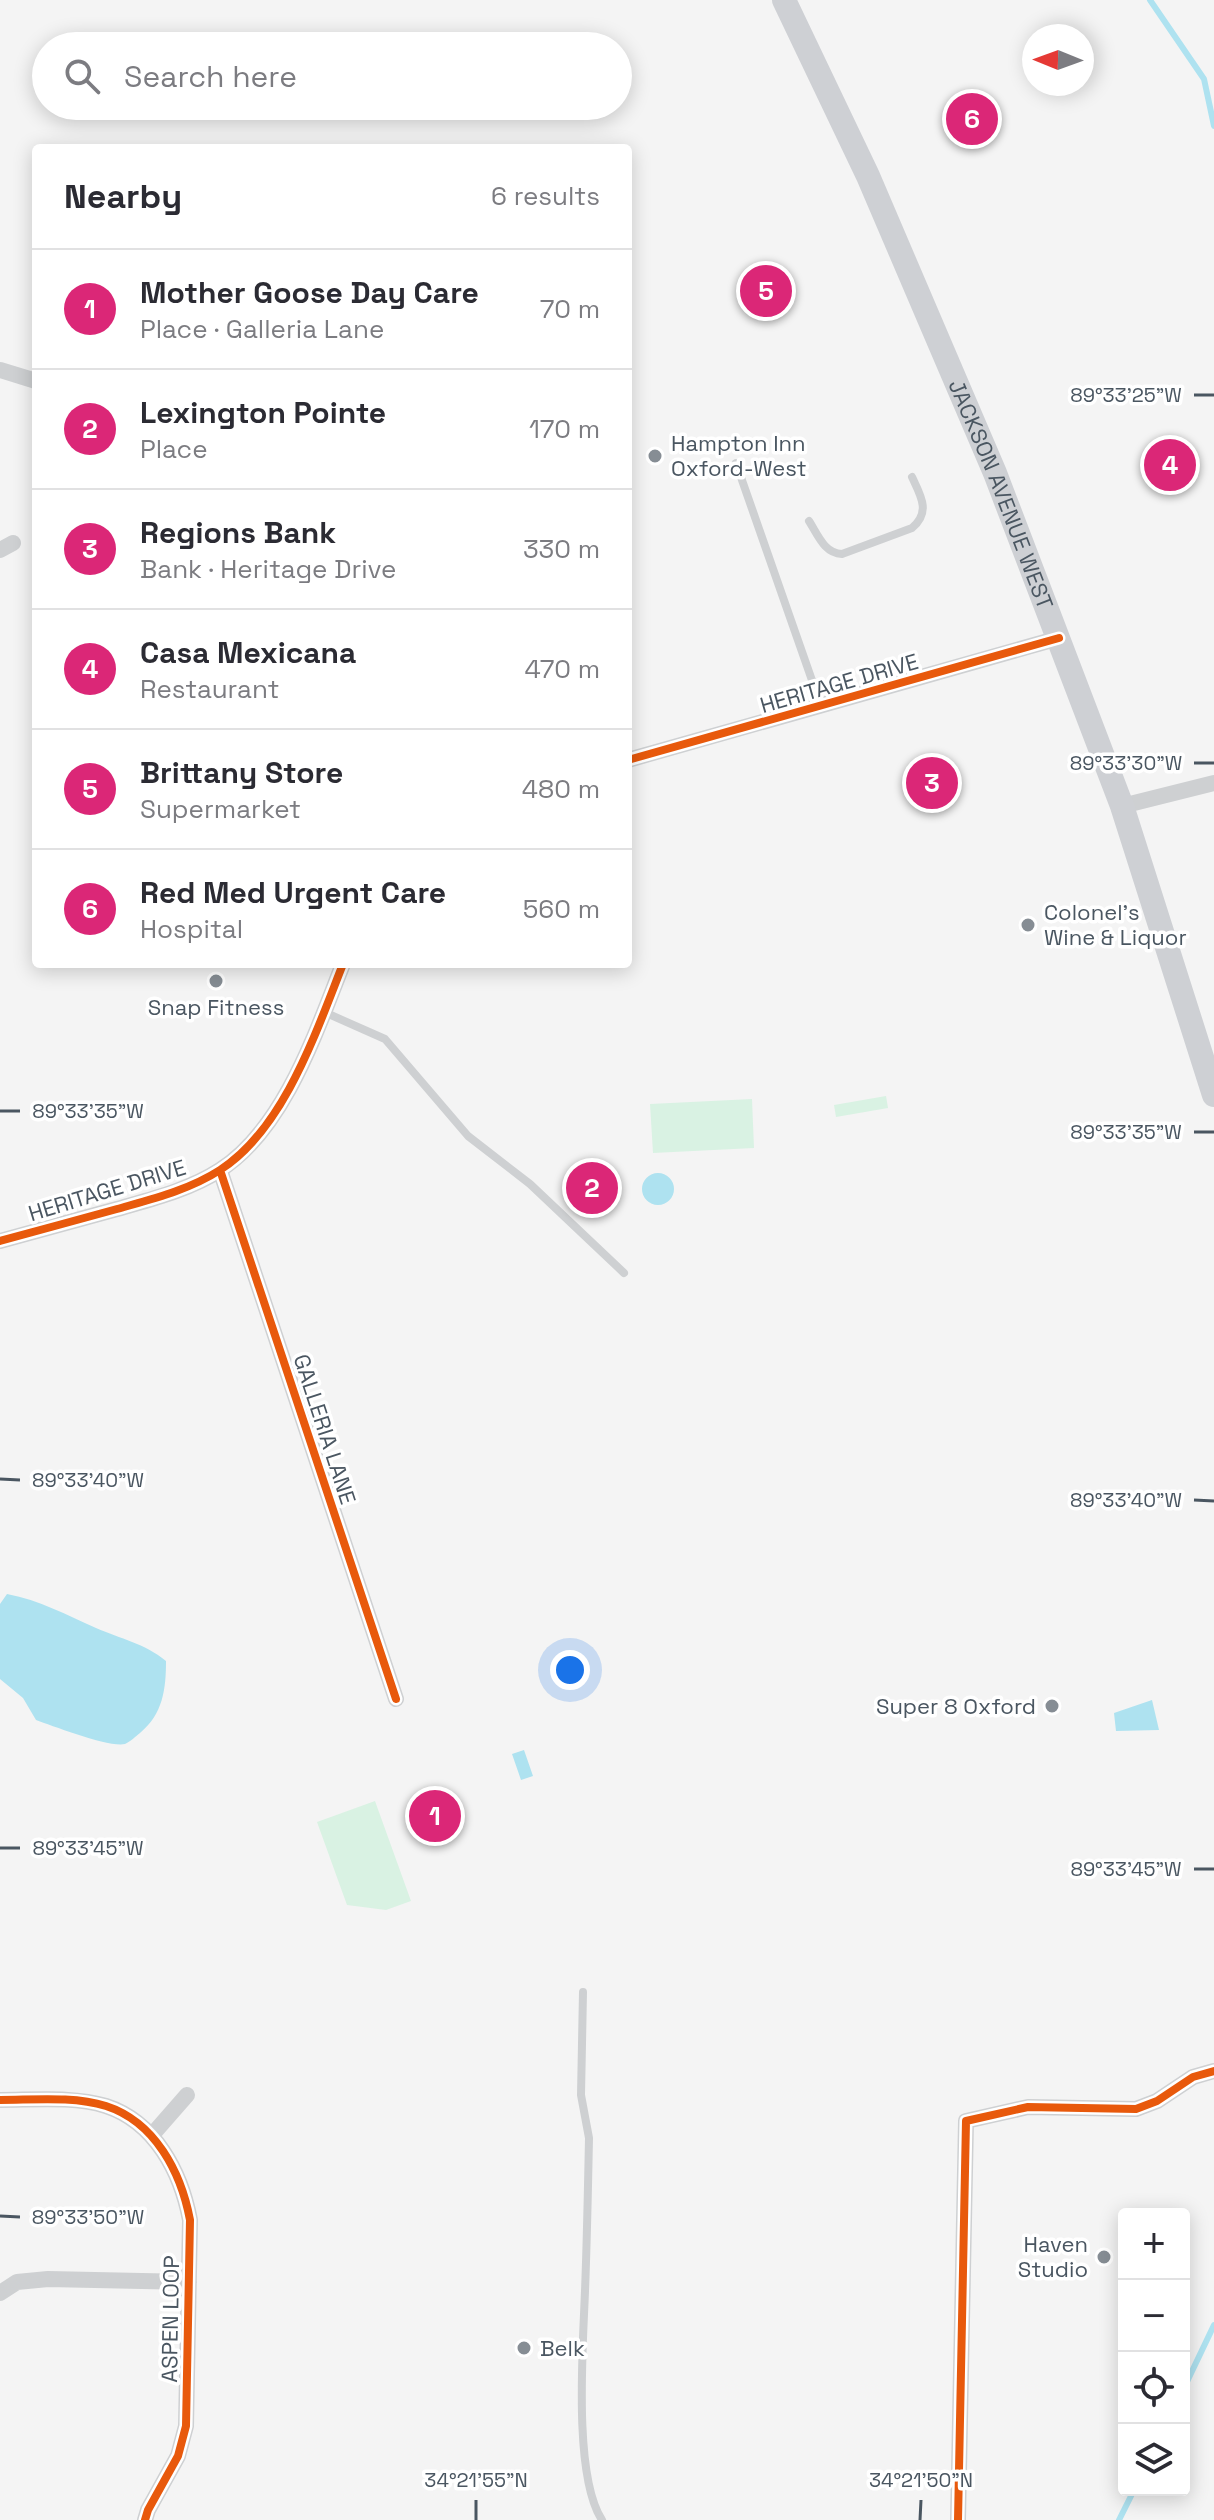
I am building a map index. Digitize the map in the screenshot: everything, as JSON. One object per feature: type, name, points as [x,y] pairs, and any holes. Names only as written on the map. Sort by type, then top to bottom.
[{"type":"main road","name":"JACKSON AVENUE WEST","points":[[784,0],[893,234],[995,473],[1122,806],[1214,1095]]},
{"type":"street","points":[[0,370],[32,380]]},
{"type":"street","name":"HERITAGE DRIVE","points":[[632,759],[1059,638]]},
{"type":"street","points":[[1122,806],[1214,783]]},
{"type":"street","name":"HERITAGE DRIVE","points":[[0,1241],[169,1194],[220,1170],[248,1146],[269,1122],[290,1085],[341,968]]},
{"type":"street","name":"GALLERIA LANE","points":[[220,1170],[396,1699]]},
{"type":"street","points":[[958,2520],[966,2121],[1028,2107],[1136,2109],[1157,2101],[1193,2077],[1214,2071]]},
{"type":"street","points":[[152,2135],[187,2095]]},
{"type":"street","name":"ASPEN LOOP","points":[[0,2100],[72,2101],[104,2105],[127,2115],[152,2135],[184,2191],[190,2220],[186,2426],[178,2456],[145,2520]]},
{"type":"street","points":[[0,2293],[17,2282],[48,2279],[189,2282]]},
{"type":"lane","points":[[736,463],[821,707]]},
{"type":"lane","points":[[809,521],[833,554],[842,554],[912,528],[920,521],[924,511],[912,477]]},
{"type":"lane","points":[[324,1012],[385,1039],[468,1136],[530,1184],[624,1273]]},
{"type":"lane","points":[[583,1992],[581,2095],[589,2138],[582,2415],[586,2463],[595,2510],[602,2520]]},
{"type":"green space","points":[[886,1096],[888,1108],[836,1117],[834,1105]]},
{"type":"green space","points":[[752,1099],[754,1148],[653,1153],[650,1104]]},
{"type":"green space","points":[[375,1801],[411,1901],[386,1910],[347,1905],[317,1822]]},
{"type":"water","points":[[658,1173],[669,1178],[674,1189],[669,1200],[658,1205],[647,1200],[642,1189],[647,1178]]},
{"type":"water","points":[[7,1594],[42,1604],[132,1642],[166,1661],[162,1700],[148,1726],[129,1742],[118,1744],[81,1736],[36,1720],[23,1698],[0,1679],[0,1604]]},
{"type":"water","points":[[1152,1700],[1159,1730],[1116,1731],[1114,1713]]},
{"type":"water","points":[[524,1750],[533,1776],[521,1780],[512,1754]]},
{"type":"waterway","points":[[1150,0],[1204,79],[1214,126]]},
{"type":"waterway","points":[[1190,2375],[1214,2325]]},
{"type":"waterway","points":[[1119,2520],[1131,2496]]},
{"type":"cycle path","points":[[632,759],[1059,638]]},
{"type":"cycle path","points":[[0,1241],[144,1202],[183,1188],[220,1170],[243,1152],[280,1105],[295,1077],[341,968]]},
{"type":"cycle path","points":[[220,1170],[396,1699]]},
{"type":"cycle path","points":[[958,2520],[966,2121],[1028,2107],[1136,2109],[1157,2101],[1193,2077],[1214,2071]]},
{"type":"cycle path","points":[[0,2100],[53,2099],[106,2106],[139,2124],[152,2136],[180,2184],[190,2220],[186,2426],[178,2456],[145,2520]]},
{"type":"place","name":"Red Med Urgent Care","points":[[972,119]]},
{"type":"place","name":"Brittany Store","points":[[766,291]]},
{"type":"place","name":"Hampton Inn Oxford-West","points":[[655,456]]},
{"type":"place","name":"Casa Mexicana","points":[[1170,465]]},
{"type":"place","name":"Regions Bank","points":[[932,783]]},
{"type":"place","name":"Colonel's Wine & Liquor","points":[[1028,925]]},
{"type":"place","name":"Snap Fitness","points":[[216,981]]},
{"type":"place","name":"Lexington Pointe","points":[[592,1188]]},
{"type":"place","name":"Super 8 Oxford","points":[[1052,1706]]},
{"type":"place","name":"Mother Goose Day Care","points":[[435,1816]]},
{"type":"place","name":"Haven Studio","points":[[1104,2257]]},
{"type":"place","name":"Belk","points":[[524,2348]]}]
